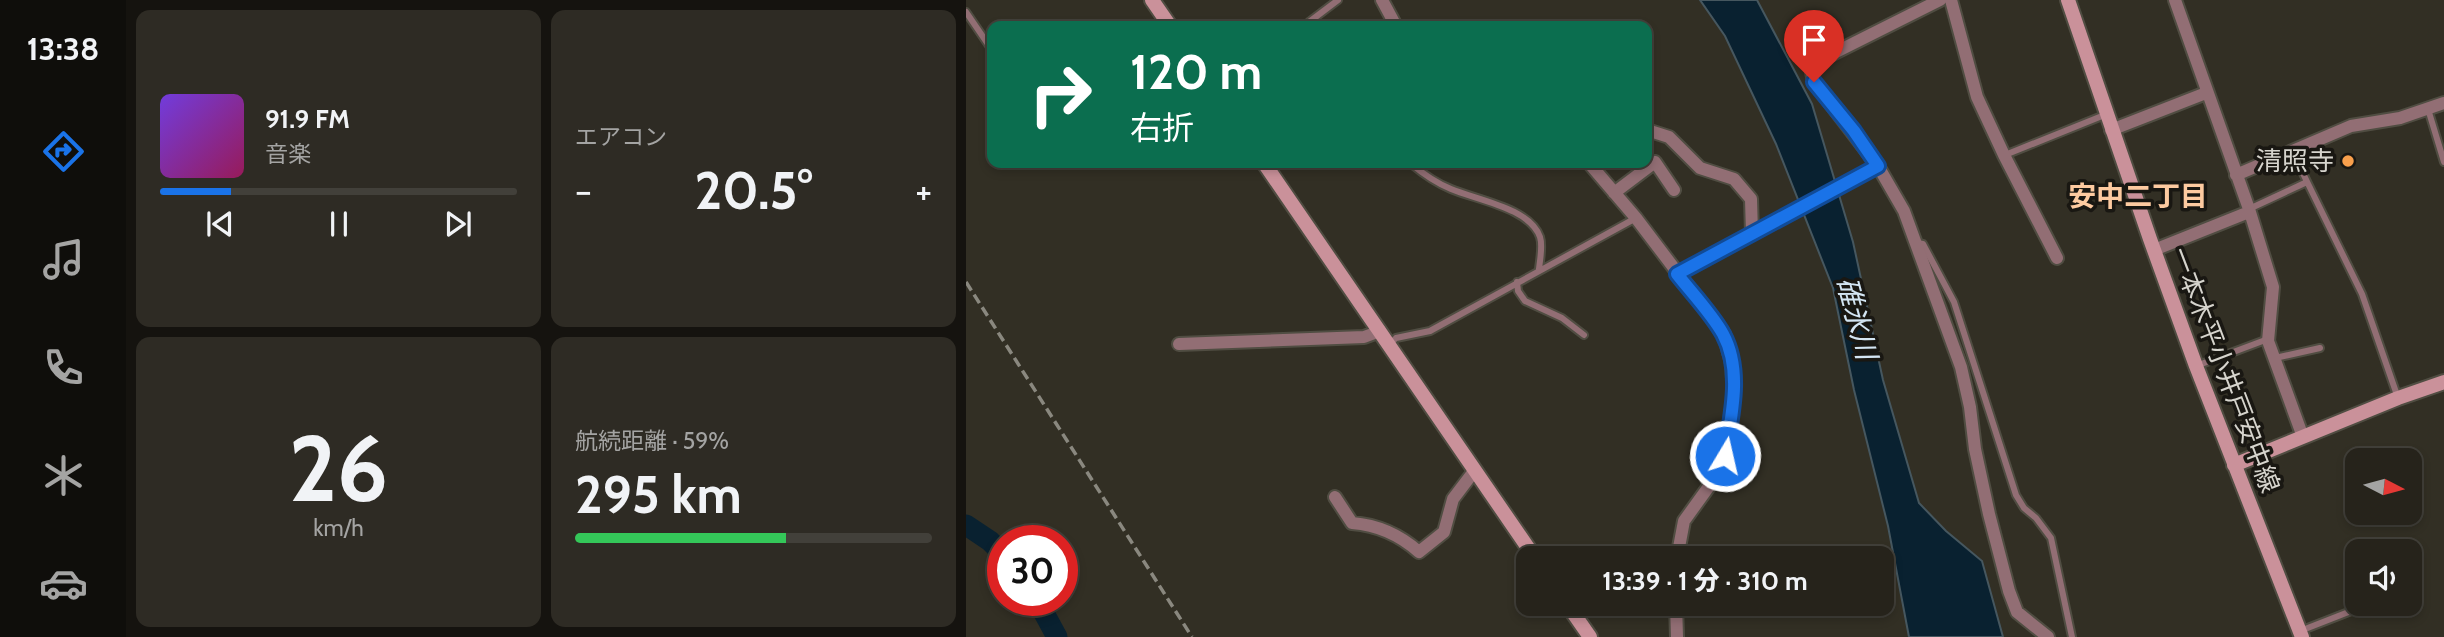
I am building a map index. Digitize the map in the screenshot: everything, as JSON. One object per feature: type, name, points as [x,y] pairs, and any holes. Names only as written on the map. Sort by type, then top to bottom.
[{"type":"main road","points":[[1152,0],[1167,21]]},
{"type":"main road","name":"一本木平小井戸安中線","points":[[2068,0],[2111,130],[2196,366],[2301,634]]},
{"type":"main road","points":[[1267,168],[1527,546]]},
{"type":"main road","points":[[2234,465],[2444,382]]},
{"type":"main road","points":[[1575,616],[1590,637]]},
{"type":"street","points":[[1382,0],[1393,21]]},
{"type":"street","points":[[1940,0],[1824,58],[1812,72],[1814,82],[1854,131],[1875,168],[1905,211],[1961,367],[1970,407],[1975,449],[2009,590],[2017,612],[2048,637]]},
{"type":"street","points":[[1951,0],[1977,97],[2057,258]]},
{"type":"street","points":[[2175,0],[2273,286],[2268,339],[2303,437]]},
{"type":"street","points":[[2111,130],[2206,93]]},
{"type":"street","points":[[2236,175],[2351,126],[2400,118],[2444,103]]},
{"type":"street","points":[[1652,132],[1669,137],[1700,168],[1734,179],[1751,199],[1756,231]]},
{"type":"street","points":[[1652,164],[1655,162],[1674,190]]},
{"type":"street","points":[[1593,168],[1636,218],[1724,334],[1732,363],[1734,394],[1725,456],[1714,478],[1684,521],[1679,546]]},
{"type":"street","points":[[1614,193],[1647,168]]},
{"type":"street","points":[[1677,274],[1875,168]]},
{"type":"street","points":[[2154,250],[2249,210]]},
{"type":"street","points":[[1179,344],[1364,337],[1380,331]]},
{"type":"street","points":[[1335,497],[1352,523],[1369,524],[1405,539],[1419,552],[1444,532],[1452,499],[1475,470]]},
{"type":"street","points":[[1676,616],[1676,637]]},
{"type":"lane","points":[[1310,21],[1338,0]]},
{"type":"lane","points":[[966,12],[987,43]]},
{"type":"lane","points":[[2428,109],[2444,162]]},
{"type":"lane","points":[[2004,155],[2107,114]]},
{"type":"lane","points":[[2292,151],[2361,294],[2398,398]]},
{"type":"lane","points":[[1416,168],[1450,188],[1527,220],[1542,241],[1539,269]]},
{"type":"lane","points":[[2249,210],[2307,182]]},
{"type":"lane","points":[[1389,344],[1396,338],[1430,331],[1636,218]]},
{"type":"lane","points":[[1917,243],[1923,244],[1954,302],[2016,495],[2051,538],[2072,637]]},
{"type":"lane","points":[[1517,282],[1518,291],[1525,301],[1562,318],[1584,335]]},
{"type":"lane","points":[[2196,366],[2268,339]]},
{"type":"lane","points":[[2275,358],[2319,348]]},
{"type":"lane","points":[[2301,634],[2345,615]]},
{"type":"water","name":"碓氷川","points":[[1700,0],[1757,0],[1812,104],[1853,242],[1883,380],[1919,503],[1946,531],[1982,561],[2003,637],[1909,637],[1894,546],[1892,546],[1854,390],[1833,288],[1776,144],[1725,36]]},
{"type":"waterway","points":[[966,525],[987,539]]},
{"type":"waterway","points":[[1046,616],[1057,637]]},
{"type":"railway","points":[[966,282],[1192,637]]},
{"type":"place","name":"清照寺","points":[[2348,161]]},
{"type":"district","name":"安中二丁目","points":[[2138,196]]},
{"type":"route","points":[[1725,456],[1734,394],[1732,363],[1724,334],[1677,274],[1878,166],[1854,131],[1814,82]]}]
